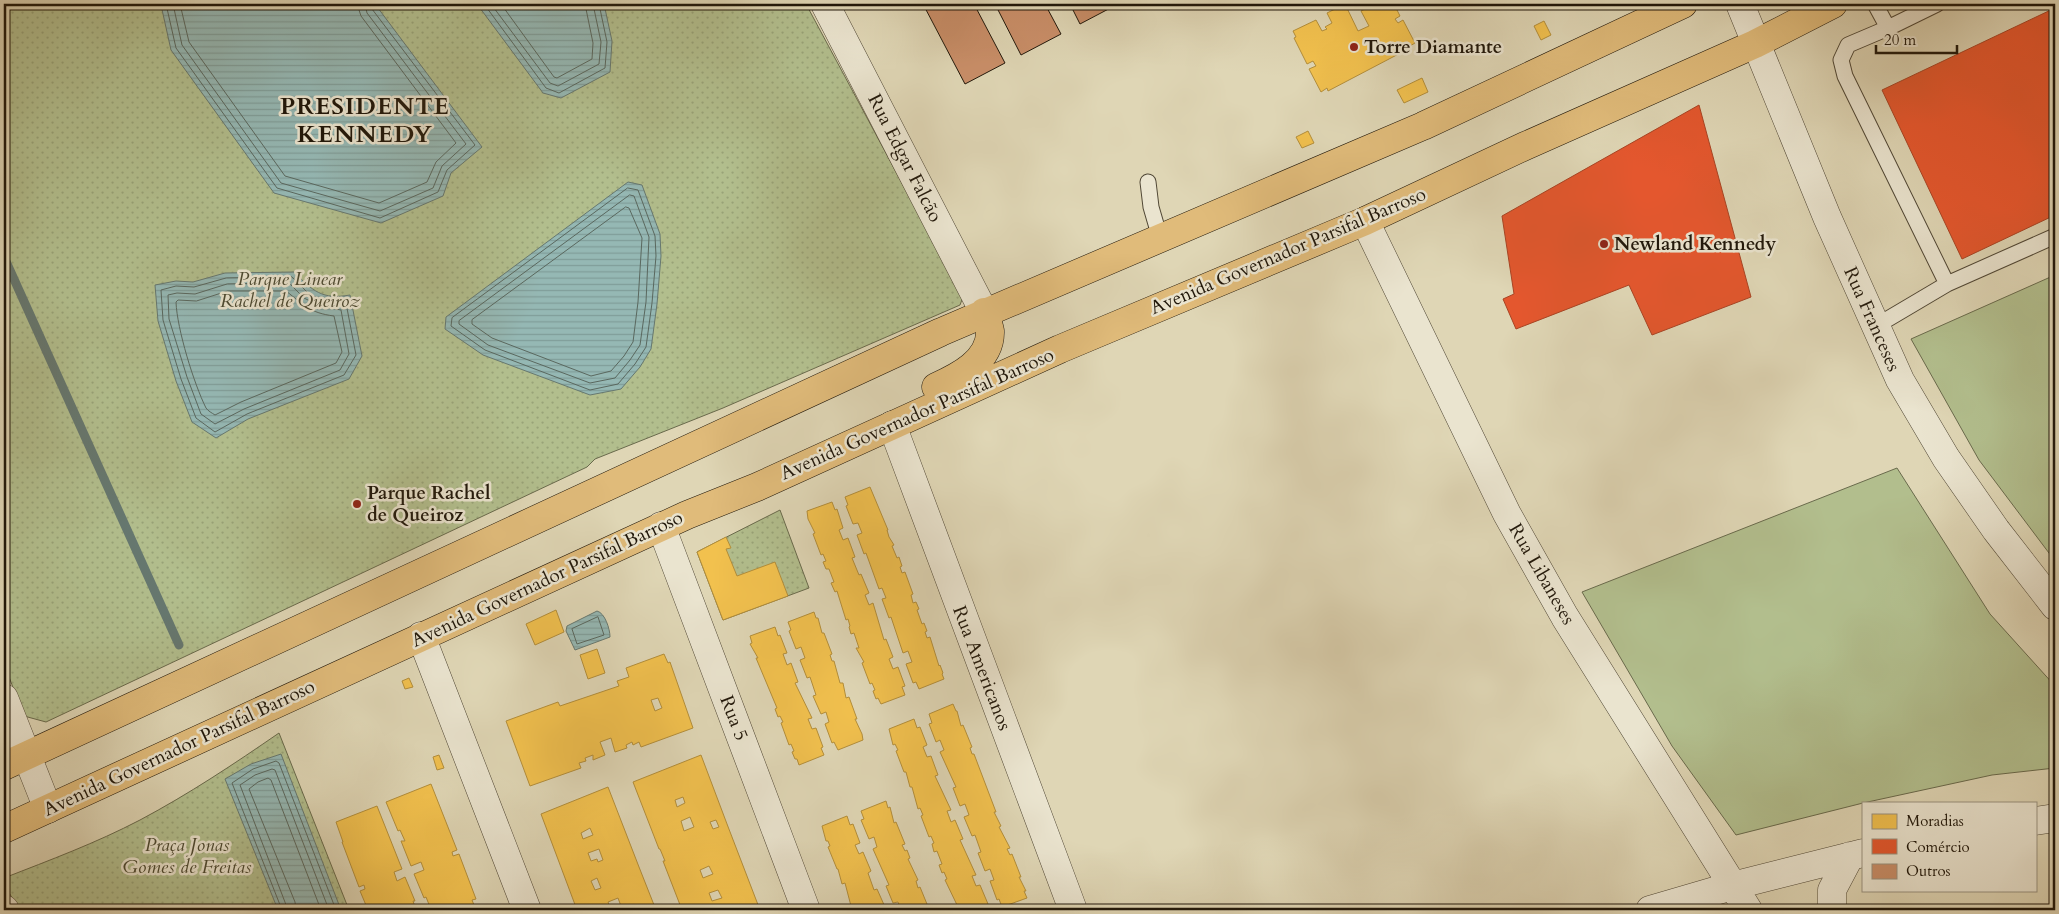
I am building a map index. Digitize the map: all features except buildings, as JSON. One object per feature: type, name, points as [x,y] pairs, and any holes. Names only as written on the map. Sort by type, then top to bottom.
[{"type":"main road","points":[[15,761],[984,312],[1424,126],[1683,4]]},
{"type":"main road","name":"Avenida Governador Parsifal Barroso","points":[[4,829],[661,526],[757,487],[1068,346],[1365,222],[1525,146],[1755,44],[1833,4]]},
{"type":"main road","points":[[687,515],[748,472],[961,375],[976,363],[986,347],[990,332],[984,312]]},
{"type":"street","name":"Rua Edgar Falcão","points":[[825,4],[984,312]]},
{"type":"street","name":"Rua Franceses","points":[[1740,4],[1827,217],[1900,380],[1946,458],[1996,530],[2055,606]]},
{"type":"street","name":"Rua Libaneses","points":[[1365,222],[1512,522],[1565,617],[1748,910]]},
{"type":"street","name":"Rua Americanos","points":[[892,425],[1073,910]]},
{"type":"street","name":"Rua 5","points":[[661,526],[806,910]]},
{"type":"street","points":[[422,636],[527,910]]},
{"type":"street","points":[[4,698],[15,761],[48,809]]},
{"type":"street","points":[[2036,821],[2055,818]]},
{"type":"street","points":[[1650,910],[1732,886],[1856,854]]},
{"type":"street","points":[[1832,910],[1832,890],[1856,854]]},
{"type":"lane","points":[[1875,4],[1888,28]]},
{"type":"lane","points":[[1937,4],[1848,45],[1841,60],[1845,76],[1947,284]]},
{"type":"lane","points":[[1148,182],[1151,207],[1160,238]]},
{"type":"lane","points":[[1876,326],[1947,284],[2055,236]]},
{"type":"green space","name":"Parque Linear Rachel de Queiroz","points":[[4,4],[806,4],[963,297],[960,305],[723,408],[595,459],[587,467],[46,722],[24,716],[4,664]]},
{"type":"green space","points":[[2055,275],[2055,561],[1979,460],[1911,339]]},
{"type":"green space","points":[[1897,468],[1990,614],[2055,686],[2055,768],[1992,775],[1862,802],[1736,835],[1672,746],[1582,592]]},
{"type":"green space","points":[[780,510],[809,588],[723,620],[697,552]]},
{"type":"green space","name":"Praça Jonas Gomes de Freitas","points":[[279,733],[349,910],[20,910],[4,885],[4,878],[90,844],[158,810]]},
{"type":"water","points":[[375,4],[482,147],[451,173],[443,196],[381,223],[274,193],[171,50],[161,5]]},
{"type":"water","points":[[477,4],[604,4],[612,41],[610,72],[561,98],[543,93]]},
{"type":"water","points":[[628,182],[642,185],[660,234],[661,256],[651,349],[640,367],[621,389],[590,395],[483,355],[445,329],[446,317]]},
{"type":"water","points":[[294,272],[313,289],[325,295],[350,295],[362,356],[349,379],[248,419],[216,438],[192,422],[176,381],[158,321],[155,285],[176,281],[193,282],[225,273]]},
{"type":"water","points":[[597,611],[605,618],[610,637],[575,650],[566,631],[567,626]]},
{"type":"water","points":[[281,754],[341,910],[278,910],[225,779],[251,764]]},
{"type":"waterway","points":[[4,257],[179,645]]},
{"type":"place","name":"Torre Diamante","points":[[1354,47]]},
{"type":"place","name":"Newland Kennedy","points":[[1604,244]]},
{"type":"place","name":"Parque Rachel de Queiroz","points":[[357,504]]},
{"type":"district","name":"PRESIDENTE KENNEDY","points":[[365,120]]}]
